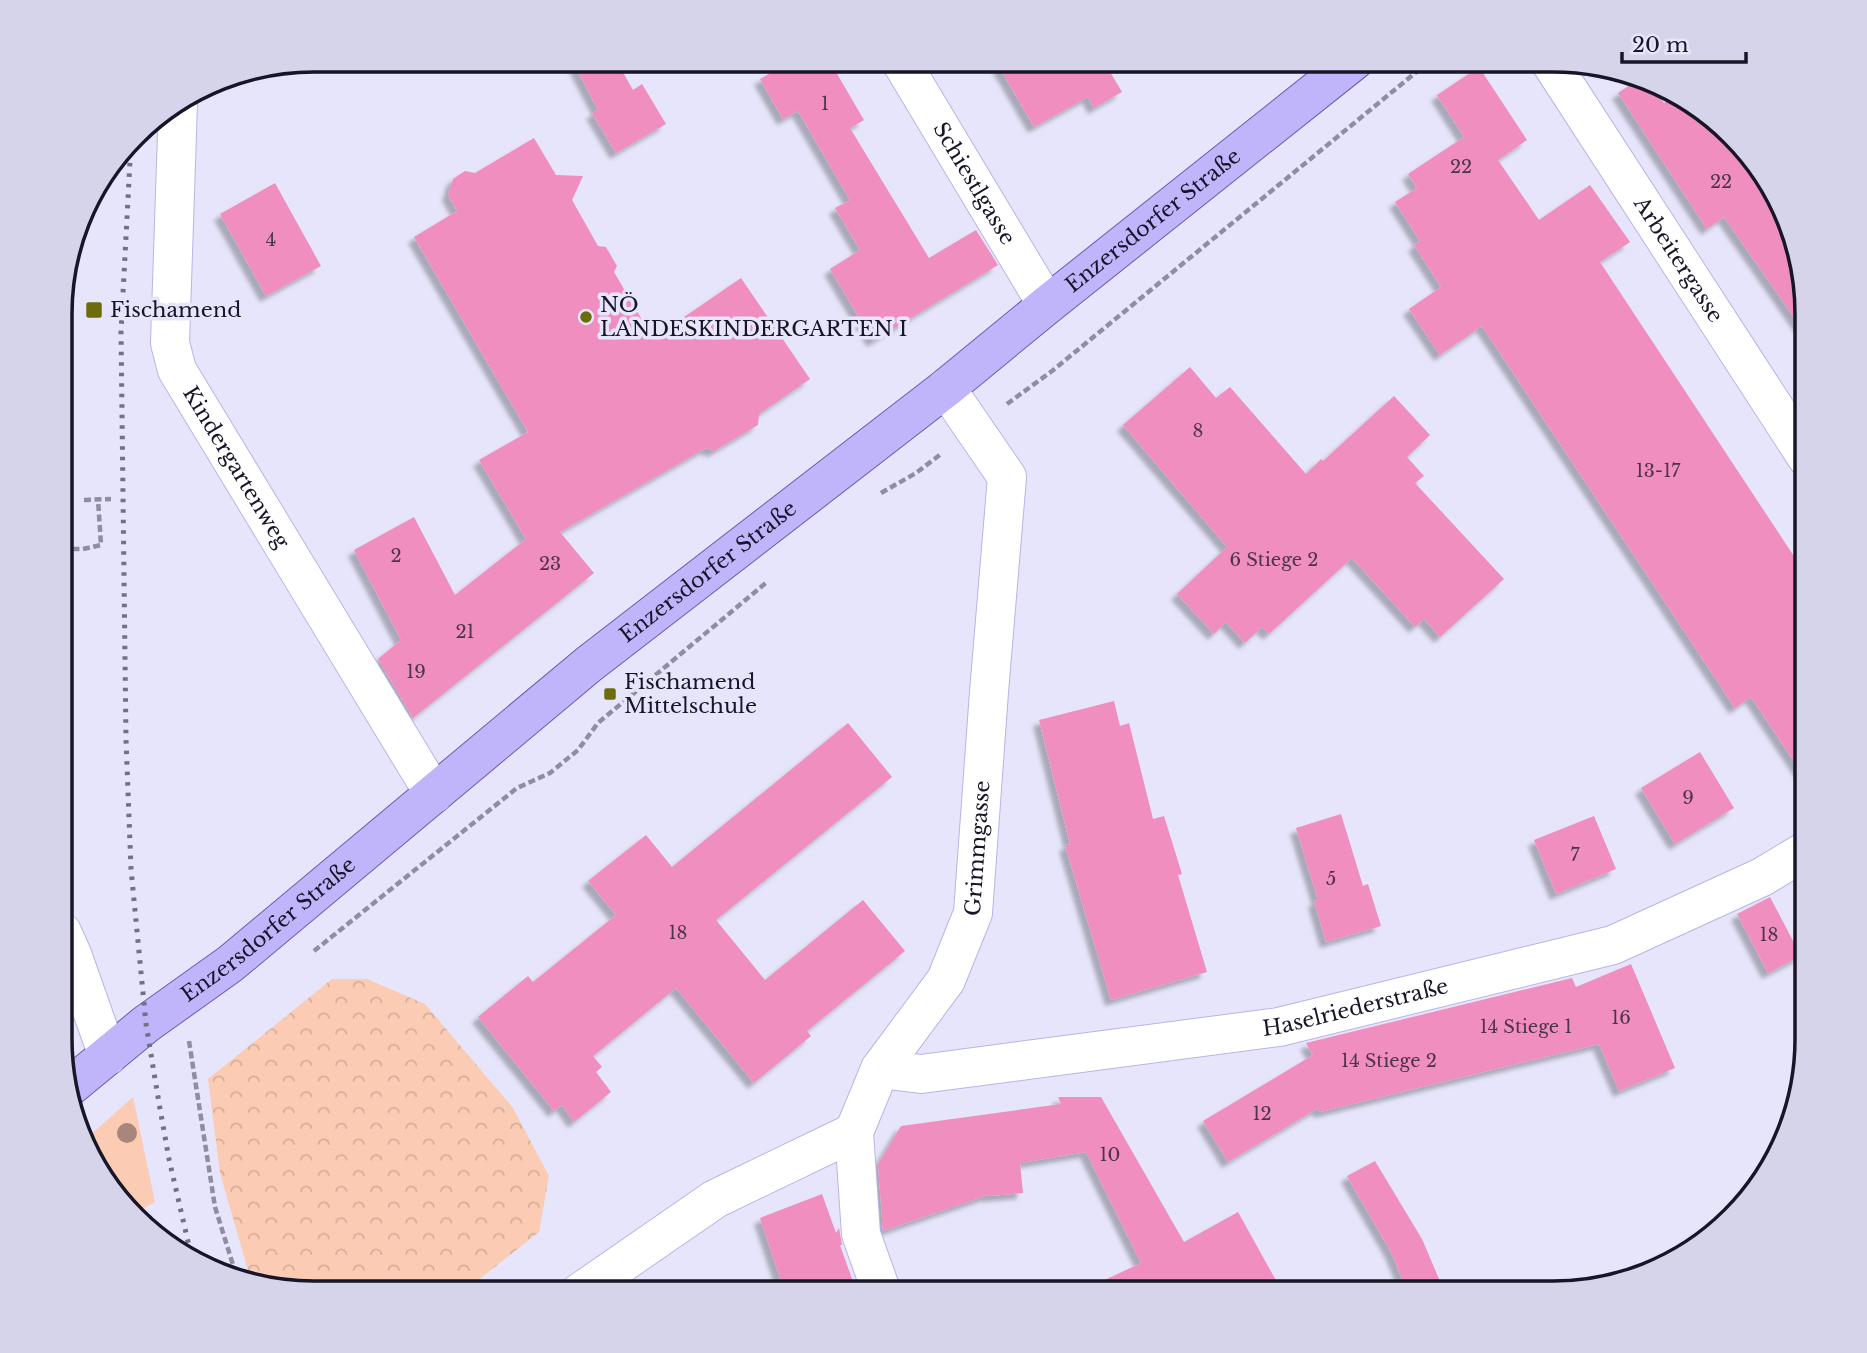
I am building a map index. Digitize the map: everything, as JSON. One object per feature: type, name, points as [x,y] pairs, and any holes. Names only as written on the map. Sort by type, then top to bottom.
[{"type":"main road","name":"Enzersdorfer Straße","points":[[76,1083],[146,1024],[230,964],[589,664],[946,388],[1340,72]]},
{"type":"street","name":"Schiestlgasse","points":[[907,72],[1047,305]]},
{"type":"street","name":"Arbeitergasse","points":[[1557,72],[1795,439]]},
{"type":"street","name":"Kindergartenweg","points":[[178,114],[170,342],[177,370],[434,794]]},
{"type":"street","name":"Grimmgasse","points":[[878,1281],[861,1234],[854,1132],[880,1069],[946,980],[973,913],[1007,477],[946,388]]},
{"type":"street","name":"Haselriederstraße","points":[[880,1069],[920,1074],[1279,1027],[1613,945],[1762,877],[1795,857]]},
{"type":"street","points":[[72,954],[108,1056]]},
{"type":"street","points":[[596,1281],[715,1199],[854,1132]]},
{"type":"path","points":[[875,496],[916,473],[1052,371],[1416,72]]},
{"type":"path","points":[[72,549],[101,545],[98,499]]},
{"type":"path","points":[[84,500],[111,499]]},
{"type":"path","points":[[313,951],[517,788],[550,774],[579,750],[598,723],[777,574]]},
{"type":"path","points":[[177,1047],[199,1035]]},
{"type":"path","points":[[189,1041],[215,1207],[234,1267]]},
{"type":"green space","points":[[332,979],[367,979],[425,1004],[513,1108],[549,1176],[539,1232],[477,1281],[298,1281],[249,1272],[220,1173],[208,1079]]},
{"type":"green space","points":[[133,1097],[155,1202],[142,1209],[132,1199],[104,1160],[91,1134]]},
{"type":"building","points":[[578,72],[623,72],[633,90],[642,84],[666,124],[616,153],[592,113],[598,110]]},
{"type":"building","points":[[772,72],[836,72],[864,120],[850,128],[929,258],[976,230],[998,265],[873,341],[830,269],[860,250],[835,208],[850,200],[798,111],[783,119],[760,79]]},
{"type":"building","points":[[1002,72],[1110,72],[1122,92],[1094,108],[1088,97],[1034,127]]},
{"type":"building","points":[[1472,72],[1482,72],[1527,140],[1498,160],[1539,220],[1590,185],[1630,242],[1600,262],[1795,558],[1795,763],[1751,697],[1735,708],[1482,326],[1440,355],[1409,309],[1441,287],[1414,245],[1420,241],[1395,202],[1417,188],[1408,174],[1464,137],[1437,95]]},
{"type":"building","points":[[1630,85],[1660,97],[1664,103],[1667,101],[1674,104],[1701,122],[1745,166],[1770,207],[1787,251],[1795,298],[1795,319],[1724,217],[1707,229],[1618,93]]},
{"type":"building","points":[[534,138],[556,175],[583,176],[572,200],[598,246],[606,247],[617,266],[614,272],[641,318],[648,319],[658,335],[741,278],[810,379],[759,414],[758,425],[714,451],[706,448],[560,532],[594,573],[413,718],[378,659],[401,640],[354,550],[414,517],[455,595],[526,539],[479,460],[528,432],[414,237],[457,211],[448,195],[453,179],[465,171],[475,173]]},
{"type":"building","points":[[275,183],[321,266],[266,296],[220,214]]},
{"type":"building","points":[[1190,367],[1216,398],[1230,387],[1306,474],[1394,396],[1430,435],[1407,457],[1424,476],[1415,483],[1504,579],[1440,637],[1424,619],[1415,627],[1352,558],[1269,634],[1262,627],[1245,643],[1226,622],[1214,634],[1177,594],[1227,547],[1123,425]]},
{"type":"building","points":[[1114,701],[1120,726],[1129,723],[1153,819],[1164,816],[1182,874],[1178,875],[1207,972],[1111,1000],[1065,845],[1070,844],[1039,720]]},
{"type":"building","points":[[848,723],[892,777],[716,920],[765,980],[863,900],[905,951],[807,1031],[811,1036],[754,1083],[676,988],[593,1056],[602,1067],[596,1072],[611,1092],[574,1122],[562,1105],[554,1111],[478,1017],[528,976],[533,982],[616,915],[588,881],[646,835],[672,867]]},
{"type":"building","points":[[1700,752],[1734,808],[1675,844],[1641,788]]},
{"type":"building","points":[[1341,814],[1363,886],[1368,884],[1381,926],[1326,942],[1314,901],[1318,900],[1296,828]]},
{"type":"building","points":[[1594,816],[1616,869],[1556,894],[1534,840]]},
{"type":"building","points":[[1770,897],[1795,945],[1795,959],[1768,973],[1737,914]]},
{"type":"building","points":[[1631,964],[1675,1068],[1619,1091],[1599,1044],[1320,1112],[1318,1108],[1228,1162],[1203,1121],[1313,1055],[1306,1043],[1572,978],[1576,987]]},
{"type":"building","points":[[1058,1097],[1101,1097],[1184,1242],[1238,1212],[1276,1281],[1103,1281],[1141,1263],[1086,1152],[1020,1163],[1023,1193],[988,1195],[883,1231],[878,1164],[901,1126],[1061,1104]]},
{"type":"building","points":[[1375,1161],[1422,1239],[1440,1281],[1403,1281],[1391,1252],[1347,1176]]},
{"type":"building","points":[[822,1194],[836,1233],[839,1228],[840,1245],[853,1281],[781,1281],[760,1218]]},
{"type":"railway","points":[[130,157],[121,331],[126,740],[131,869],[146,1024],[169,1159],[189,1246]]},
{"type":"place","name":"Fischamend","points":[[94,310]]},
{"type":"place","name":"NÖ LANDESKINDERGARTEN I","points":[[586,317]]},
{"type":"place","name":"Fischamend Mittelschule","points":[[610,694]]}]
